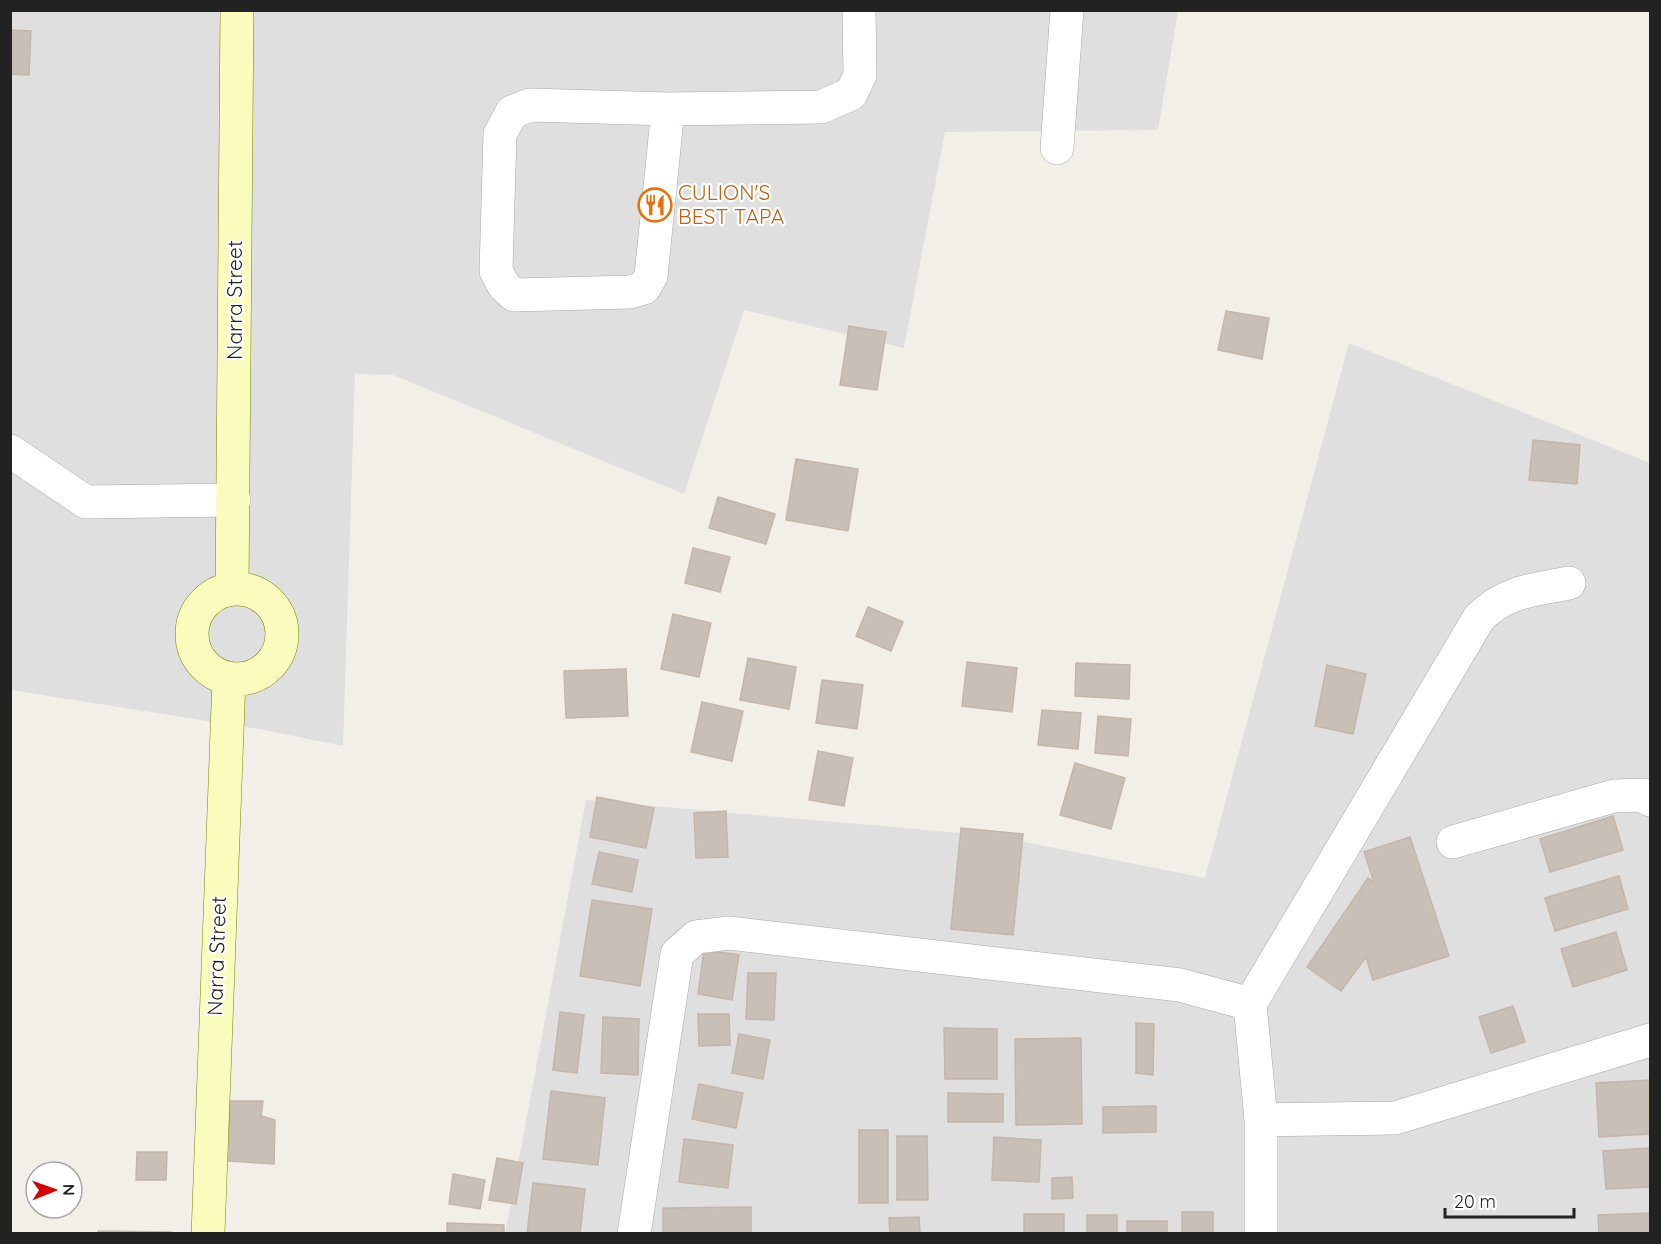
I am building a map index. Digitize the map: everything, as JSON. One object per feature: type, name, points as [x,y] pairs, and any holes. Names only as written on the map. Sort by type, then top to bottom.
[{"type":"street","name":"Narra Street","points":[[231,588],[234,500],[237,10]]},
{"type":"street","points":[[668,109],[651,276],[644,288],[630,292],[514,295],[504,286],[496,271],[500,134],[512,112],[530,105],[668,109],[821,107],[851,94],[860,75],[859,10]]},
{"type":"street","points":[[1057,148],[1067,10]]},
{"type":"street","points":[[10,451],[86,502],[234,500]]},
{"type":"street","points":[[1261,1233],[1261,1120],[1250,1004],[1479,618],[1494,604],[1509,595],[1569,583]]},
{"type":"street","points":[[231,588],[246,589],[260,594],[272,605],[280,619],[282,635],[280,650],[259,674],[244,679],[229,679],[212,672],[200,661],[193,646],[192,630],[195,616],[203,602],[216,593],[231,588]]},
{"type":"street","name":"Narra Street","points":[[208,1233],[229,679]]},
{"type":"street","points":[[1454,842],[1614,796],[1643,795],[1650,800]]},
{"type":"street","points":[[634,1233],[677,954],[696,937],[729,933],[1180,985],[1250,1004]]},
{"type":"street","points":[[1261,1120],[1403,1116],[1650,1040]]},
{"type":"shaded area","points":[[10,11],[1178,11],[1158,130],[945,132],[904,348],[744,310],[684,494],[393,375],[355,374],[343,746],[264,730],[11,690]]},
{"type":"shaded area","points":[[1349,343],[1650,463],[1650,1233],[505,1234],[586,800],[995,836],[1205,878]]},
{"type":"building","points":[[10,30],[31,31],[29,75],[10,74]]},
{"type":"building","points":[[1226,311],[1269,318],[1262,359],[1218,350]]},
{"type":"building","points":[[849,326],[886,332],[877,390],[840,385]]},
{"type":"building","points":[[1533,440],[1580,445],[1577,484],[1529,480]]},
{"type":"building","points":[[796,459],[858,469],[848,531],[786,520]]},
{"type":"building","points":[[718,497],[775,514],[766,544],[709,528]]},
{"type":"building","points":[[693,548],[730,557],[720,592],[685,583]]},
{"type":"building","points":[[868,607],[903,622],[891,651],[856,636]]},
{"type":"building","points":[[673,614],[711,623],[699,677],[661,669]]},
{"type":"building","points":[[748,658],[796,667],[789,709],[740,700]]},
{"type":"building","points":[[967,662],[1017,668],[1012,712],[962,706]]},
{"type":"building","points":[[1076,663],[1130,665],[1129,699],[1075,696]]},
{"type":"building","points":[[1327,665],[1366,674],[1353,734],[1315,726]]},
{"type":"building","points":[[626,669],[628,716],[566,718],[564,671]]},
{"type":"building","points":[[822,680],[863,685],[857,729],[816,723]]},
{"type":"building","points":[[702,702],[743,711],[732,761],[691,752]]},
{"type":"building","points":[[1042,710],[1081,713],[1078,749],[1038,745]]},
{"type":"building","points":[[1098,716],[1131,719],[1128,756],[1095,753]]},
{"type":"building","points":[[818,751],[853,758],[844,806],[809,800]]},
{"type":"building","points":[[1075,763],[1125,778],[1111,829],[1060,815]]},
{"type":"building","points":[[597,797],[654,808],[646,848],[590,837]]},
{"type":"building","points":[[726,811],[728,857],[696,858],[694,813]]},
{"type":"building","points":[[1613,816],[1623,850],[1550,872],[1540,839]]},
{"type":"building","points":[[961,828],[1023,834],[1013,935],[951,929]]},
{"type":"building","points":[[1410,837],[1449,956],[1373,980],[1366,957],[1341,991],[1307,967],[1368,878],[1374,882],[1364,852]]},
{"type":"building","points":[[599,852],[638,860],[632,892],[592,884]]},
{"type":"building","points":[[1619,876],[1628,909],[1555,931],[1545,898]]},
{"type":"building","points":[[592,900],[652,909],[640,986],[580,976]]},
{"type":"building","points":[[1616,932],[1627,970],[1573,987],[1561,949]]},
{"type":"building","points":[[704,950],[739,955],[732,1000],[698,994]]},
{"type":"building","points":[[748,973],[776,973],[774,1020],[746,1019]]},
{"type":"building","points":[[1513,1006],[1525,1042],[1491,1053],[1479,1017]]},
{"type":"building","points":[[560,1012],[584,1015],[577,1073],[553,1070]]},
{"type":"building","points":[[698,1014],[729,1014],[730,1045],[699,1046]]},
{"type":"building","points":[[603,1017],[639,1019],[638,1075],[601,1073]]},
{"type":"building","points":[[1136,1023],[1154,1024],[1153,1075],[1136,1073]]},
{"type":"building","points":[[944,1028],[997,1029],[997,1079],[945,1079]]},
{"type":"building","points":[[739,1034],[770,1040],[763,1079],[732,1073]]},
{"type":"building","points":[[1081,1038],[1082,1124],[1016,1125],[1015,1039]]},
{"type":"building","points":[[1650,1080],[1650,1134],[1599,1137],[1596,1083]]},
{"type":"building","points":[[699,1084],[743,1093],[736,1128],[692,1119]]},
{"type":"building","points":[[551,1091],[605,1098],[598,1165],[543,1159]]},
{"type":"building","points":[[948,1093],[1003,1094],[1003,1122],[948,1122]]},
{"type":"building","points":[[230,1101],[263,1101],[261,1116],[275,1120],[274,1164],[229,1161]]},
{"type":"building","points":[[1156,1106],[1156,1132],[1103,1133],[1103,1107]]},
{"type":"building","points":[[859,1130],[888,1130],[888,1203],[859,1203]]},
{"type":"building","points":[[897,1136],[927,1136],[928,1200],[897,1200]]},
{"type":"building","points":[[994,1137],[1041,1140],[1039,1182],[992,1180]]},
{"type":"building","points":[[684,1139],[733,1145],[728,1188],[679,1182]]},
{"type":"building","points":[[1650,1148],[1650,1187],[1606,1189],[1603,1151]]},
{"type":"building","points":[[137,1152],[167,1152],[166,1180],[136,1180]]},
{"type":"building","points":[[497,1158],[523,1163],[516,1204],[489,1200]]},
{"type":"building","points":[[453,1174],[485,1180],[480,1209],[449,1204]]},
{"type":"building","points":[[1072,1177],[1073,1198],[1052,1199],[1052,1178]]},
{"type":"building","points":[[533,1183],[585,1189],[580,1234],[527,1234]]},
{"type":"building","points":[[751,1207],[751,1234],[663,1234],[663,1208]]},
{"type":"building","points":[[1182,1212],[1213,1212],[1213,1234],[1182,1234]]},
{"type":"building","points":[[1650,1213],[1650,1234],[1599,1234],[1598,1215]]},
{"type":"building","points":[[1024,1214],[1064,1214],[1064,1234],[1024,1234]]},
{"type":"building","points":[[1087,1215],[1117,1215],[1117,1234],[1087,1234]]},
{"type":"building","points":[[919,1217],[920,1234],[890,1234],[889,1218]]},
{"type":"building","points":[[1127,1221],[1167,1221],[1167,1234],[1127,1234]]},
{"type":"building","points":[[447,1223],[504,1225],[504,1234],[447,1234]]},
{"type":"building","points":[[98,1231],[171,1232],[171,1234],[98,1234]]},
{"type":"place","name":"CULION'S BEST TAPA","points":[[655,205]]}]
